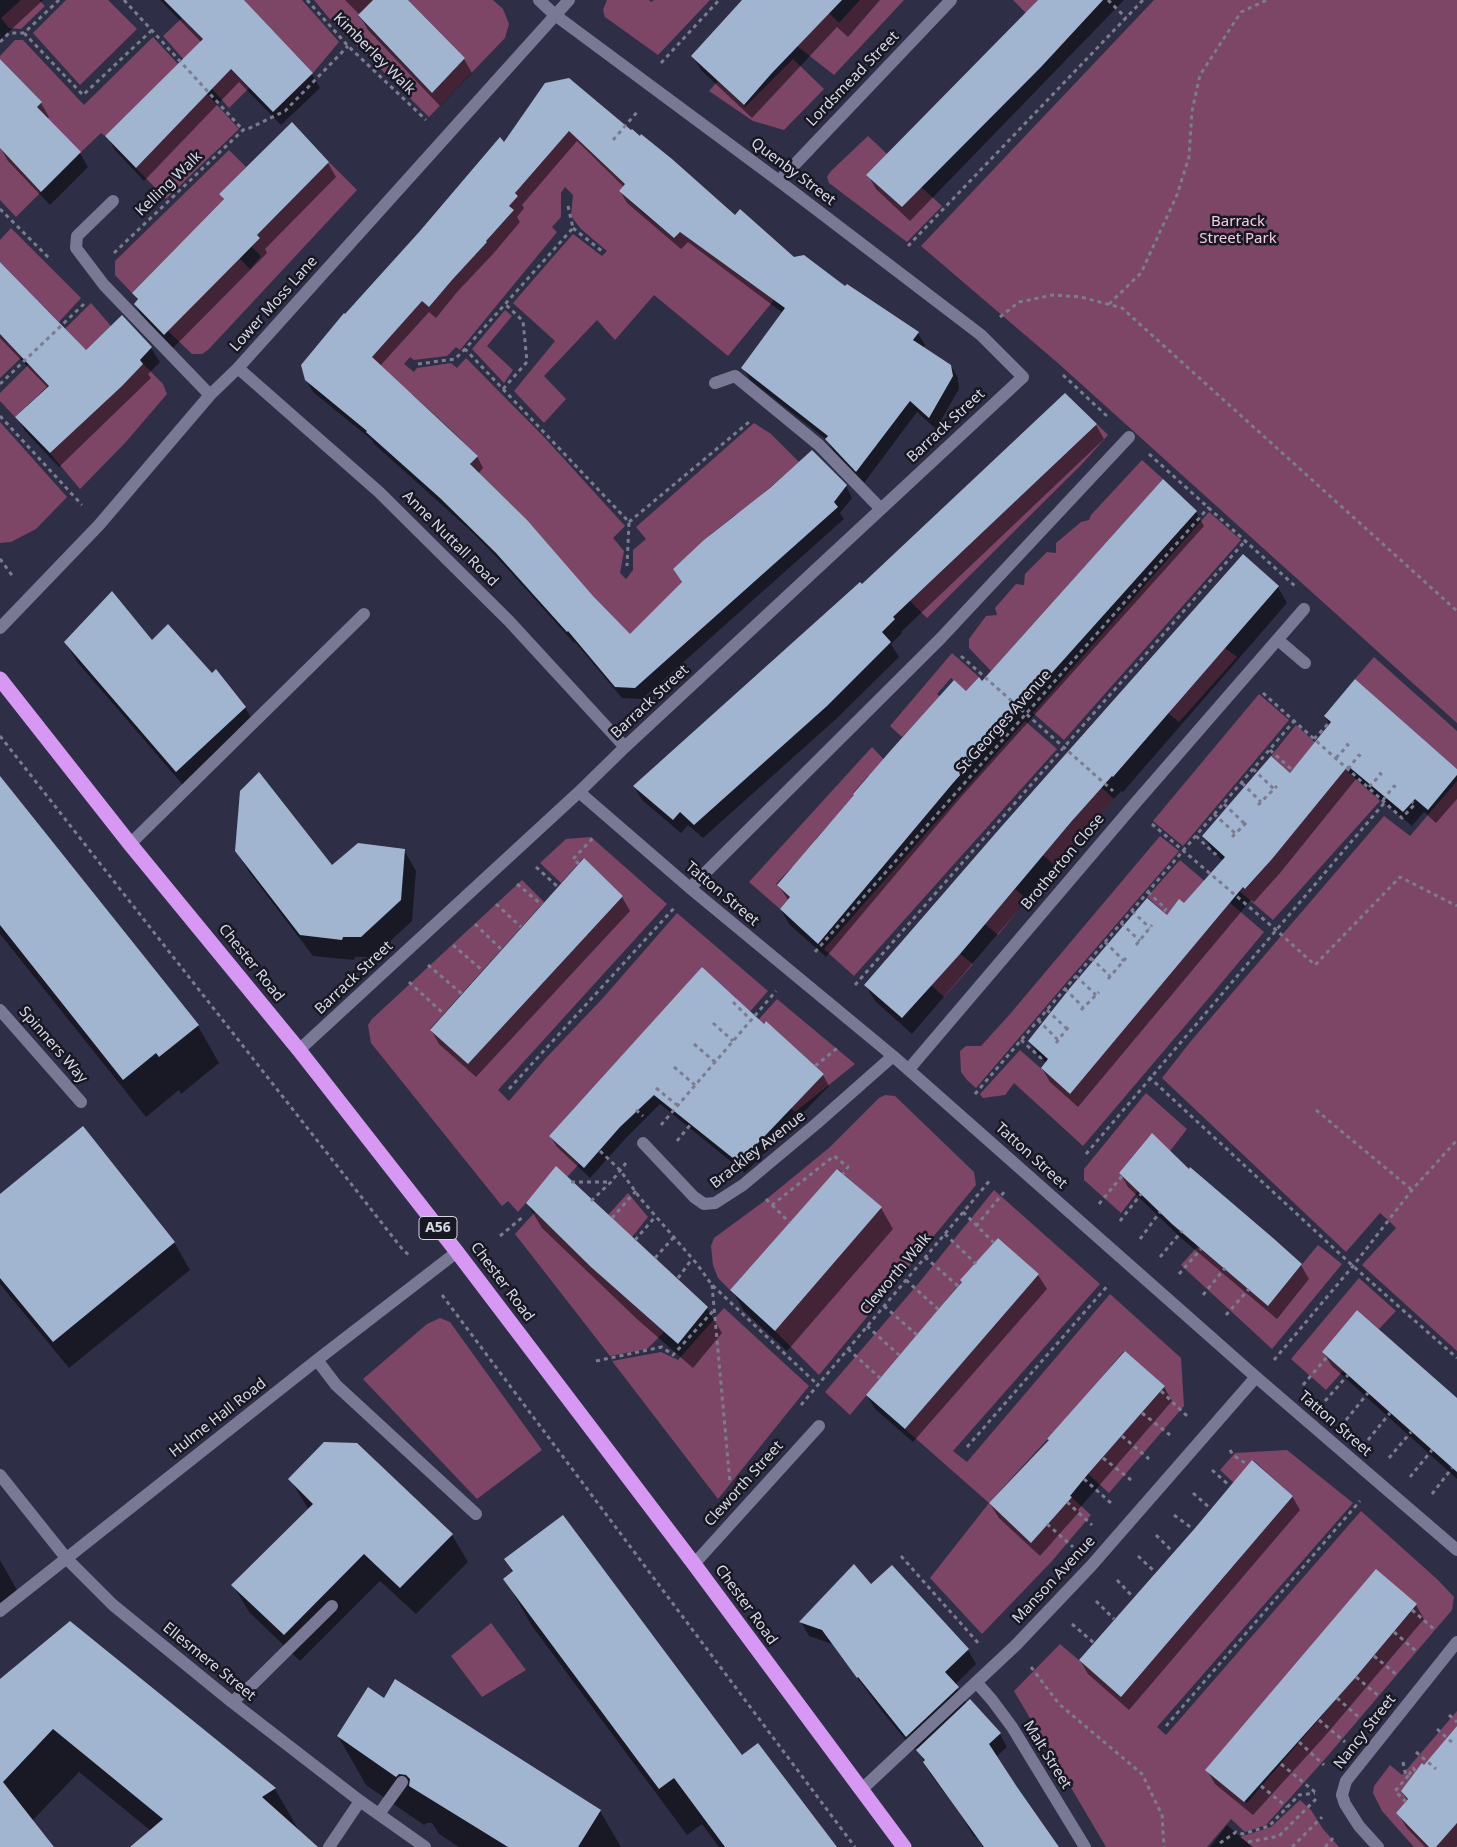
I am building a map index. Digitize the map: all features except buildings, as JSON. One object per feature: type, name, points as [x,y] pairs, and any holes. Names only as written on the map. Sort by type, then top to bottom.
[{"type":"highway","name":"Chester Road","points":[[0,679],[130,844],[299,1050],[457,1252],[694,1564],[904,1847]]},
{"type":"street","name":"Quenby Street","points":[[539,0],[555,15],[779,181],[981,335],[1023,377]]},
{"type":"street","name":"Lower Moss Lane","points":[[0,628],[99,525],[210,396],[238,368],[570,0]]},
{"type":"street","name":"Lordsmead Street","points":[[779,181],[951,0]]},
{"type":"street","points":[[113,201],[77,236],[76,248],[104,285],[210,396]]},
{"type":"street","name":"Anne Nuttall Road","points":[[238,368],[385,498],[509,621],[625,747]]},
{"type":"street","points":[[714,383],[735,376],[819,445],[881,509]]},
{"type":"street","name":"Barrack Street","points":[[299,1050],[579,792],[1023,377]]},
{"type":"street","points":[[690,888],[941,638],[1129,436]]},
{"type":"street","name":"Brotherton Close","points":[[908,1069],[1304,609]]},
{"type":"street","points":[[130,844],[364,614]]},
{"type":"street","points":[[1278,640],[1305,662]]},
{"type":"street","name":"Tatton Street","points":[[579,792],[690,888],[893,1056],[1256,1377],[1457,1550]]},
{"type":"street","name":"Spinners Way","points":[[0,1010],[81,1102]]},
{"type":"street","name":"Brackley Avenue","points":[[642,1143],[683,1186],[704,1204],[715,1203],[743,1185],[893,1056]]},
{"type":"street","name":"Hulme Hall Road","points":[[0,1611],[317,1360],[457,1252]]},
{"type":"street","points":[[317,1360],[336,1385],[476,1514]]},
{"type":"street","name":"Manson Avenue","points":[[861,1790],[977,1683],[1091,1566],[1256,1377]]},
{"type":"street","name":"Cleworth Street","points":[[694,1564],[818,1426]]},
{"type":"street","name":"Ellesmere Street","points":[[0,1475],[67,1559],[114,1605],[232,1702],[360,1801],[424,1847]]},
{"type":"street","points":[[232,1702],[253,1684],[332,1606]]},
{"type":"street","name":"Nancy Street","points":[[1378,1847],[1345,1804],[1342,1795],[1346,1781],[1457,1642]]},
{"type":"street","name":"Malt Street","points":[[977,1683],[1012,1727],[1085,1847]]},
{"type":"street","points":[[379,1814],[402,1782]]},
{"type":"street","points":[[329,1847],[360,1801]]},
{"type":"path","points":[[0,42],[9,33],[24,33],[59,0]]},
{"type":"path","points":[[124,0],[243,130]]},
{"type":"path","name":"Kimberley Walk","points":[[307,0],[348,46],[428,122]]},
{"type":"path","points":[[659,65],[720,0]]},
{"type":"path","points":[[1108,0],[1126,18]]},
{"type":"path","points":[[906,249],[1143,0]]},
{"type":"path","points":[[1108,304],[1141,273],[1177,195],[1189,157],[1192,111],[1200,75],[1241,12],[1267,0]]},
{"type":"path","points":[[24,33],[83,96],[152,30]]},
{"type":"path","name":"Kelling Walk","points":[[112,255],[243,130],[285,111],[348,46]]},
{"type":"path","points":[[613,140],[638,111]]},
{"type":"path","points":[[568,206],[573,228],[603,252]]},
{"type":"path","points":[[0,209],[14,224]]},
{"type":"path","points":[[418,364],[455,359],[573,228]]},
{"type":"path","points":[[997,320],[1019,302],[1053,294],[1082,297],[1122,308],[1457,611]]},
{"type":"path","points":[[0,384],[90,298]]},
{"type":"path","points":[[503,389],[527,362],[523,322],[505,304]]},
{"type":"path","points":[[465,349],[629,522],[627,566]]},
{"type":"path","points":[[1063,375],[1311,600],[1304,609]]},
{"type":"path","points":[[0,416],[84,507]]},
{"type":"path","points":[[629,522],[752,419]]},
{"type":"path","name":"St Georges Avenue","points":[[815,952],[1209,507]]},
{"type":"path","points":[[855,985],[1246,540]]},
{"type":"path","points":[[957,653],[1132,807],[1276,929],[1315,965],[1400,877],[1457,906]]},
{"type":"path","points":[[1244,677],[1402,818],[1415,804],[1412,802]]},
{"type":"path","points":[[973,1096],[1294,721]]},
{"type":"path","points":[[1314,739],[1328,724],[1330,726]]},
{"type":"path","points":[[0,736],[403,1250],[409,1255]]},
{"type":"path","points":[[1336,758],[1348,745],[1345,743]]},
{"type":"path","points":[[1270,750],[1290,768],[1287,771]]},
{"type":"path","points":[[1348,769],[1359,755],[1362,758]]},
{"type":"path","points":[[1242,783],[1260,803],[1276,788],[1253,769]]},
{"type":"path","points":[[1369,787],[1381,774],[1378,772]]},
{"type":"path","points":[[1086,1154],[1149,1077],[1384,801],[1394,786],[1397,788]]},
{"type":"path","points":[[1224,804],[1245,824]]},
{"type":"path","points":[[1214,814],[1236,834]]},
{"type":"path","points":[[1232,837],[1249,820]]},
{"type":"path","points":[[578,864],[573,860],[597,834]]},
{"type":"path","points":[[1196,836],[1215,854],[1218,850]]},
{"type":"path","points":[[533,865],[558,887]]},
{"type":"path","points":[[514,882],[542,905]]},
{"type":"path","points":[[1147,892],[1166,909],[1164,912]]},
{"type":"path","points":[[494,902],[521,928]]},
{"type":"path","points":[[509,1089],[678,903]]},
{"type":"path","points":[[1132,911],[1151,927],[1136,945]]},
{"type":"path","points":[[473,922],[502,950]]},
{"type":"path","points":[[1122,923],[1140,941]]},
{"type":"path","points":[[1091,958],[1109,978],[1125,960],[1105,942]]},
{"type":"path","points":[[450,943],[483,970]]},
{"type":"path","points":[[428,964],[462,994]]},
{"type":"path","points":[[1065,989],[1082,1009],[1097,993],[1076,976]]},
{"type":"path","points":[[409,982],[444,1014]]},
{"type":"path","points":[[591,1201],[611,1182],[642,1143],[677,1106],[776,991]]},
{"type":"path","points":[[733,1002],[751,1020]]},
{"type":"path","points":[[1047,1010],[1067,1029]]},
{"type":"path","points":[[1038,1020],[1057,1041],[1070,1025]]},
{"type":"path","points":[[713,1023],[733,1041]]},
{"type":"path","points":[[1021,1040],[1041,1058],[1044,1056]]},
{"type":"path","points":[[694,1044],[715,1062]]},
{"type":"path","points":[[815,1066],[843,1044]]},
{"type":"path","points":[[674,1067],[695,1085]]},
{"type":"path","points":[[1149,1077],[1353,1266],[1457,1358]]},
{"type":"path","points":[[656,1088],[677,1106]]},
{"type":"path","points":[[1316,1110],[1412,1190]]},
{"type":"path","points":[[677,1141],[691,1124]]},
{"type":"path","points":[[1274,1360],[1353,1266],[1412,1190],[1457,1140]]},
{"type":"path","points":[[600,1151],[620,1170],[712,1285],[731,1492]]},
{"type":"path","points":[[772,1205],[834,1156],[848,1167],[843,1174]]},
{"type":"path","points":[[1099,1204],[1122,1176]]},
{"type":"path","name":"Cleworth Walk","points":[[712,1285],[818,1385],[991,1179]]},
{"type":"path","points":[[570,1182],[611,1182]]},
{"type":"path","points":[[612,1218],[636,1191]]},
{"type":"path","points":[[976,1226],[1005,1191]]},
{"type":"path","points":[[760,1194],[790,1223]]},
{"type":"path","points":[[1120,1221],[1141,1194]]},
{"type":"path","points":[[963,1212],[994,1243]]},
{"type":"path","points":[[1140,1239],[1160,1212]]},
{"type":"path","points":[[500,1236],[524,1216]]},
{"type":"path","points":[[635,1240],[656,1216]]},
{"type":"path","points":[[1160,1257],[1182,1231]]},
{"type":"path","points":[[945,1234],[976,1264]]},
{"type":"path","points":[[655,1258],[673,1238]]},
{"type":"path","points":[[1179,1274],[1201,1249]]},
{"type":"path","points":[[925,1257],[958,1286]]},
{"type":"path","points":[[678,1278],[692,1259]]},
{"type":"path","points":[[1202,1296],[1225,1268]]},
{"type":"path","points":[[906,1280],[939,1310]]},
{"type":"path","points":[[968,1447],[1109,1284]]},
{"type":"path","points":[[1225,1316],[1249,1289]]},
{"type":"path","points":[[444,1298],[856,1847]]},
{"type":"path","points":[[884,1306],[917,1335]]},
{"type":"path","points":[[596,1361],[662,1347],[674,1355],[715,1310]]},
{"type":"path","points":[[867,1326],[900,1355]]},
{"type":"path","points":[[848,1349],[880,1378]]},
{"type":"path","points":[[1302,1386],[1327,1357]]},
{"type":"path","points":[[1323,1404],[1348,1375]]},
{"type":"path","points":[[1161,1390],[1187,1416]]},
{"type":"path","points":[[1344,1422],[1368,1393]]},
{"type":"path","points":[[1142,1412],[1170,1435]]},
{"type":"path","points":[[1366,1442],[1390,1414]]},
{"type":"path","points":[[1387,1461],[1411,1432]]},
{"type":"path","points":[[1122,1436],[1149,1459]]},
{"type":"path","points":[[1230,1450],[1233,1455],[1248,1465]]},
{"type":"path","points":[[1408,1479],[1432,1450]]},
{"type":"path","points":[[1103,1458],[1131,1480]]},
{"type":"path","points":[[1429,1498],[1452,1468]]},
{"type":"path","points":[[1212,1470],[1230,1486]]},
{"type":"path","points":[[1084,1479],[1111,1503]]},
{"type":"path","points":[[1193,1493],[1211,1509]]},
{"type":"path","points":[[1166,1726],[1360,1500]]},
{"type":"path","points":[[1067,1502],[1092,1525]]},
{"type":"path","points":[[1174,1515],[1192,1529]]},
{"type":"path","points":[[1047,1524],[1073,1547]]},
{"type":"path","points":[[1156,1535],[1173,1552]]},
{"type":"path","points":[[901,1556],[981,1647]]},
{"type":"path","points":[[1138,1556],[1155,1572]]},
{"type":"path","points":[[1117,1580],[1133,1597]]},
{"type":"path","points":[[1096,1601],[1114,1619]]},
{"type":"path","points":[[1412,1610],[1440,1634]]},
{"type":"path","points":[[1072,1624],[1094,1643]]},
{"type":"path","points":[[1394,1632],[1422,1656]]},
{"type":"path","points":[[1374,1656],[1401,1678]]},
{"type":"path","points":[[1030,1665],[1059,1704],[1142,1774],[1162,1815],[1164,1847]]},
{"type":"path","points":[[1356,1677],[1383,1700]]},
{"type":"path","points":[[1338,1698],[1364,1722]]},
{"type":"path","points":[[1449,1715],[1457,1722]]},
{"type":"path","points":[[1319,1720],[1346,1743]]},
{"type":"path","points":[[1437,1729],[1454,1744]]},
{"type":"path","points":[[1299,1742],[1324,1765]]},
{"type":"path","points":[[1416,1752],[1436,1769]]},
{"type":"path","points":[[1403,1762],[1405,1772],[1409,1775]]},
{"type":"path","points":[[1220,1843],[1236,1832],[1243,1834],[1269,1826],[1299,1795],[1315,1793],[1280,1764]]},
{"type":"path","points":[[1406,1802],[1395,1792],[1406,1781],[1413,1768],[1416,1772]]},
{"type":"path","points":[[1262,1786],[1287,1807]]},
{"type":"path","points":[[1248,1842],[1278,1836],[1316,1799]]},
{"type":"path","points":[[1292,1847],[1323,1816]]},
{"type":"path","points":[[1325,1847],[1338,1833]]},
{"type":"green space","points":[[21,0],[39,0],[45,6],[21,29],[9,28],[1,18]]},
{"type":"green space","points":[[66,0],[108,0],[137,29],[80,85],[33,33]]},
{"type":"green space","points":[[244,0],[302,0],[339,42],[313,73]]},
{"type":"green space","points":[[314,0],[373,0],[358,16],[432,93],[465,58],[408,0],[493,0],[503,9],[509,24],[505,38],[429,117],[329,18]]},
{"type":"green space","points":[[607,0],[649,0],[651,2],[654,0],[710,0],[658,55],[605,17],[603,10]]},
{"type":"green space","points":[[860,0],[904,0],[834,75],[797,46],[829,13],[839,23]]},
{"type":"green space","points":[[1013,0],[1038,0],[1026,13]]},
{"type":"green space","name":"Barrack Street Park","points":[[1154,0],[1457,0],[1457,723],[1059,364],[921,246]]},
{"type":"green space","points":[[182,18],[205,42],[185,61],[163,36]]},
{"type":"green space","points":[[153,37],[178,64],[105,136],[101,133],[80,153],[36,108],[42,102],[0,59],[0,56],[15,40],[23,40],[84,105]]},
{"type":"green space","points":[[793,59],[824,89],[784,130],[753,121],[709,91],[718,81],[745,107]]},
{"type":"green space","points":[[226,65],[249,88],[229,108],[207,83]]},
{"type":"green space","points":[[207,94],[239,129],[166,199],[136,168]]},
{"type":"green space","points":[[569,128],[625,184],[619,191],[643,213],[674,238],[685,227],[706,250],[774,300],[728,356],[654,295],[615,340],[597,320],[544,376],[566,399],[544,423],[514,391],[555,341],[513,303],[573,234],[602,256],[607,251],[581,229],[571,216],[573,195],[565,187],[561,193],[561,217],[552,227],[557,232],[460,350],[456,347],[447,356],[414,360],[410,357],[404,364],[414,372],[417,368],[451,363],[457,368],[466,358],[544,437],[625,526],[613,538],[624,551],[620,573],[626,579],[633,570],[633,550],[646,539],[636,527],[754,423],[771,434],[799,462],[759,497],[744,522],[735,515],[709,536],[699,562],[691,553],[673,569],[682,582],[629,638],[530,524],[470,464],[477,455],[449,428],[413,395],[404,407],[347,373],[422,301],[429,307],[487,242],[482,236],[496,220],[502,224],[514,210],[509,206],[518,196],[515,193],[535,170],[507,144]]},
{"type":"green space","points":[[868,136],[887,154],[866,175],[902,207],[921,187],[942,206],[907,242],[829,183],[827,177],[831,171]]},
{"type":"green space","points":[[0,148],[41,192],[16,217],[0,200]]},
{"type":"green space","points":[[229,150],[246,167],[219,194],[224,199],[132,293],[115,275],[115,261]]},
{"type":"green space","points":[[329,162],[357,190],[208,350],[202,354],[192,354],[168,331],[239,258],[250,269],[261,256],[252,247],[260,238],[257,235]]},
{"type":"green space","points":[[11,228],[81,298],[59,322],[0,262],[0,240]]},
{"type":"green space","points":[[91,303],[111,326],[15,417],[0,401],[0,393]]},
{"type":"green space","points":[[505,310],[512,316],[487,346],[513,370],[504,383],[472,349]]},
{"type":"green space","points":[[0,334],[22,357],[0,378]]},
{"type":"green space","points":[[143,364],[163,384],[167,394],[125,443],[80,489],[50,453]]},
{"type":"green space","points":[[0,422],[67,497],[36,529],[11,542],[0,543]]},
{"type":"green space","points":[[1097,424],[1108,435],[1081,465],[927,618],[910,601]]},
{"type":"green space","points":[[1142,460],[1163,479],[991,671],[969,648],[969,639],[986,616],[997,615],[995,608],[1016,584],[1024,585],[1025,574],[1047,552],[1056,553],[1056,543],[1081,522],[1089,520],[1091,515]]},
{"type":"green space","points":[[1209,512],[1241,540],[1064,740],[1033,713]]},
{"type":"green space","points":[[1225,648],[1237,657],[1179,722],[1168,713]]},
{"type":"green space","points":[[952,653],[979,677],[966,691],[951,678],[937,694],[951,707],[912,727],[902,737],[890,726]]},
{"type":"green space","points":[[1374,657],[1457,731],[1457,769],[1355,679]]},
{"type":"green space","points":[[1259,694],[1289,720],[1183,846],[1153,821]]},
{"type":"green space","points":[[1025,721],[1057,749],[854,976],[824,949]]},
{"type":"green space","points":[[1296,725],[1380,801],[1273,920],[1224,878],[1228,873],[1246,889],[1272,859],[1300,761],[1290,773],[1271,756]]},
{"type":"green space","points":[[872,747],[896,772],[868,776],[853,793],[867,807],[843,834],[830,823],[815,840],[828,853],[803,879],[792,867],[776,884],[790,897],[780,909],[749,882]]},
{"type":"green space","points":[[1457,781],[1457,1351],[1362,1265],[1396,1228],[1388,1220],[1380,1213],[1346,1252],[1162,1078],[1191,1041],[1384,816],[1410,836]]},
{"type":"green space","points":[[1101,787],[1114,799],[1055,866],[1043,855]]},
{"type":"green space","points":[[1160,836],[1179,851],[976,1088],[961,1072],[960,1051],[966,1046],[981,1046]]},
{"type":"green space","points":[[591,837],[667,904],[498,1090],[509,1101],[677,913],[768,991],[731,1033],[733,1002],[736,998],[702,968],[549,1136],[579,1164],[546,1200],[537,1190],[518,1212],[508,1201],[502,1206],[371,1043],[368,1025],[372,1019],[522,880],[544,902],[430,1029],[468,1064],[623,896],[583,858],[561,883],[540,863],[566,839]]},
{"type":"green space","points":[[1180,860],[1264,932],[1083,1146],[1014,1083],[1005,1095],[983,1098],[980,1094],[1020,1050],[1070,1094],[1179,900],[1167,915],[1147,897]]},
{"type":"green space","points":[[1015,889],[1027,899],[998,935],[985,924]]},
{"type":"green space","points":[[960,954],[973,964],[944,997],[931,985]]},
{"type":"green space","points":[[777,999],[855,1064],[795,1112],[791,1108],[824,1074],[766,1021],[688,1112],[682,1105]]},
{"type":"green space","points":[[1146,1093],[1187,1129],[1170,1151],[1151,1134],[1119,1173],[1138,1191],[1121,1213],[1084,1180],[1084,1169]]},
{"type":"green space","points":[[885,1095],[895,1096],[974,1172],[976,1185],[819,1375],[775,1331],[881,1207],[838,1169],[730,1290],[718,1278],[713,1265],[711,1246],[714,1238],[763,1202],[830,1147],[879,1098]]},
{"type":"green space","points":[[994,1190],[1100,1284],[953,1451],[967,1462],[1110,1294],[1181,1358],[1184,1406],[1109,1493],[1088,1474],[1165,1386],[1124,1351],[1067,1418],[989,1503],[905,1429],[1039,1274],[998,1238],[850,1415],[825,1392],[918,1284]]},
{"type":"green space","points":[[628,1193],[648,1217],[632,1237],[608,1215]]},
{"type":"green space","points":[[535,1212],[599,1274],[664,1332],[647,1349],[610,1356],[515,1234]]},
{"type":"green space","points":[[1318,1245],[1342,1264],[1272,1349],[1181,1265],[1198,1246],[1268,1306]]},
{"type":"green space","points":[[1359,1278],[1396,1311],[1379,1329],[1357,1310],[1322,1352],[1343,1371],[1326,1390],[1291,1359]]},
{"type":"green space","points":[[724,1308],[809,1386],[718,1499],[612,1361],[661,1352],[678,1360]]},
{"type":"green space","points":[[440,1318],[450,1322],[542,1450],[477,1499],[363,1379],[427,1324]]},
{"type":"green space","points":[[1287,1450],[1353,1503],[1157,1727],[1166,1735],[1361,1511],[1438,1580],[1454,1597],[1452,1610],[1266,1825],[1245,1832],[1231,1819],[1207,1847],[1106,1847],[1014,1691],[1060,1644],[1121,1696],[1293,1496],[1253,1460],[1234,1483],[1220,1470],[1235,1453]],"holes":[[[1376,1570],[1417,1605],[1247,1803],[1206,1770]]]},
{"type":"green space","points":[[1071,1497],[1091,1515],[1052,1561],[982,1634],[930,1578],[989,1503],[1031,1542]]},
{"type":"green space","points":[[491,1623],[526,1670],[482,1697],[451,1656]]},
{"type":"green space","points":[[1457,1711],[1457,1739],[1412,1778],[1401,1791],[1408,1799],[1396,1813],[1429,1847],[1414,1847],[1382,1811],[1373,1793],[1374,1786],[1390,1765],[1402,1775]]},
{"type":"green space","points":[[1300,1800],[1311,1810],[1323,1829],[1339,1847],[1253,1847],[1240,1837],[1271,1827]]},
{"type":"green space","points":[[1457,1823],[1457,1847],[1436,1847]]}]
